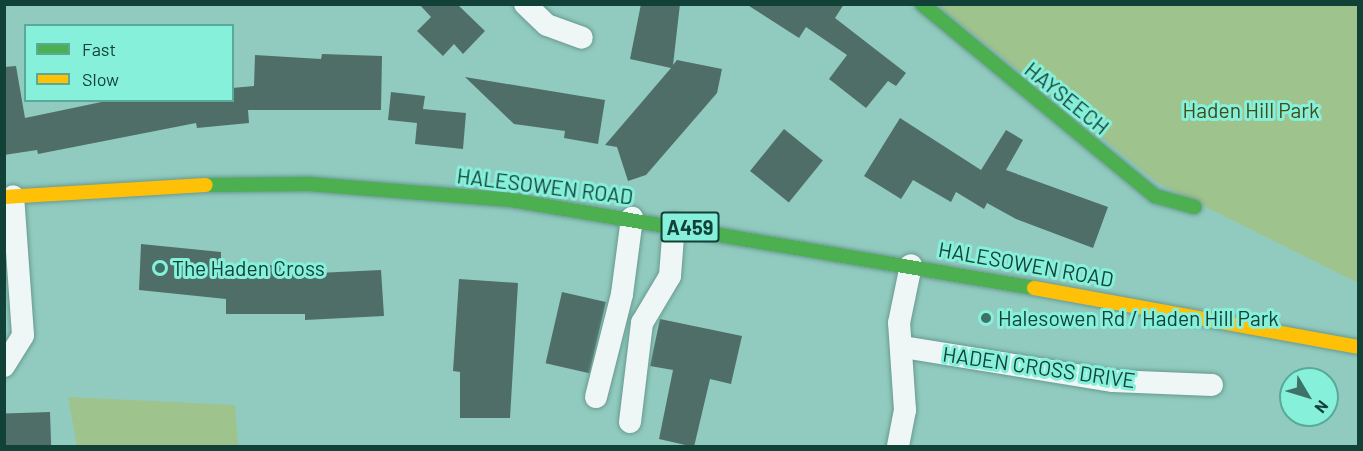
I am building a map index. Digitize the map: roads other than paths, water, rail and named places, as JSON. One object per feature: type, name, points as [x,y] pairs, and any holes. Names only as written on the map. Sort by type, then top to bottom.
[{"type":"main road","name":"HAYSEECH","points":[[921,4],[1155,196],[1195,207]]},
{"type":"main road","name":"HALESOWEN ROAD","points":[[9,196],[131,186],[308,184],[511,200],[674,224],[911,265],[1359,347]]},
{"type":"street","points":[[525,4],[547,25],[582,38]]},
{"type":"street","points":[[4,366],[23,335],[9,196]]},
{"type":"street","points":[[596,397],[622,294],[632,218]]},
{"type":"street","points":[[630,422],[642,323],[670,276],[674,224]]},
{"type":"street","points":[[898,447],[905,410],[903,347],[899,324],[911,265]]},
{"type":"street","name":"HADEN CROSS DRIVE","points":[[903,347],[1113,381],[1212,385]]},
{"type":"place","name":"The Haden Cross","points":[[160,268]]},
{"type":"place","name":"Halesowen Rd / Haden Hill Park","points":[[986,318]]},
{"type":"park label","name":"Haden Hill Park","points":[[1251,110]]}]
